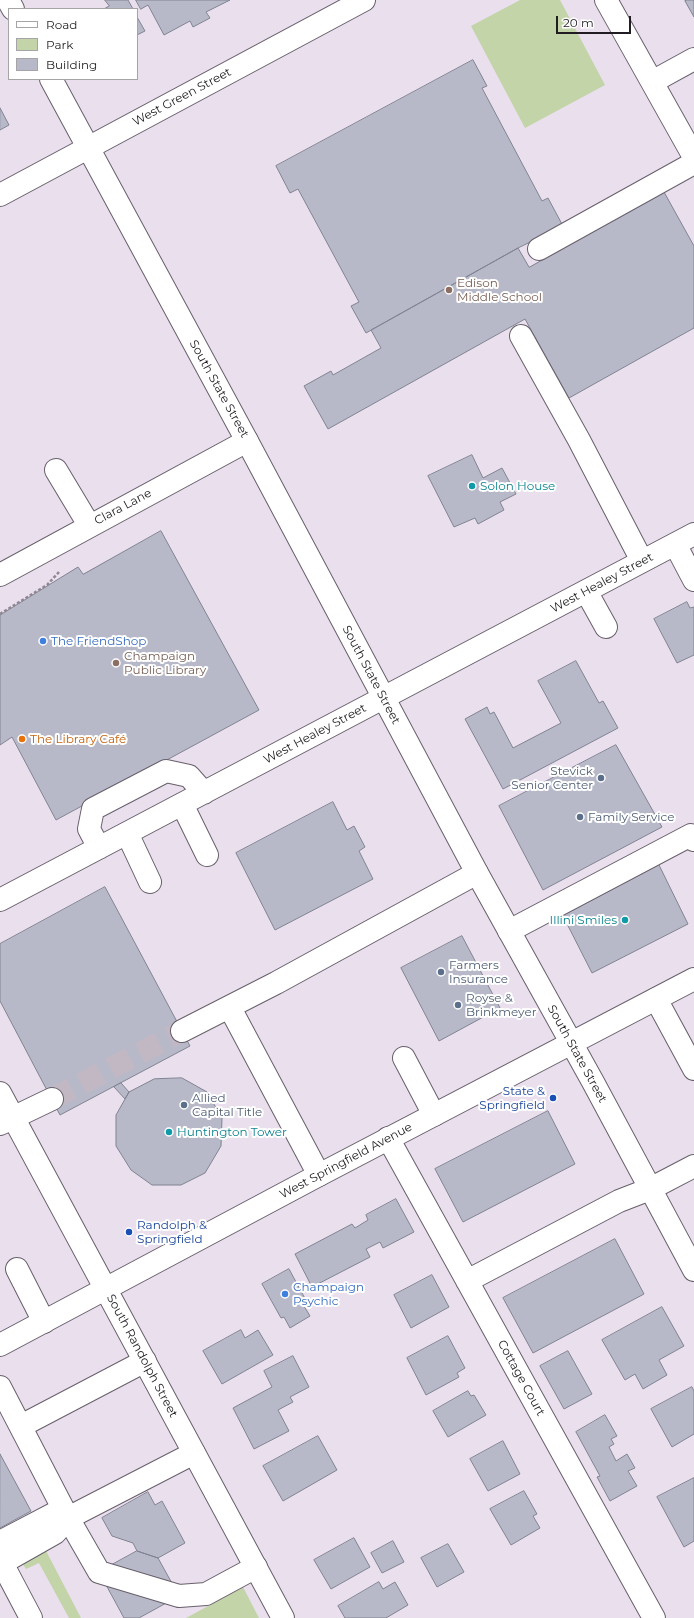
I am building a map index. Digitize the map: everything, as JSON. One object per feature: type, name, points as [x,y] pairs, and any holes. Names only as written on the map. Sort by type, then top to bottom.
[{"type":"main road","name":"West Green Street","points":[[0,195],[87,147],[364,0]]},
{"type":"main road","points":[[606,0],[694,156]]},
{"type":"main road","points":[[652,82],[694,59]]},
{"type":"main road","name":"South State Street","points":[[51,80],[247,442],[477,873],[572,1044],[694,1270]]},
{"type":"main road","points":[[539,249],[694,163]]},
{"type":"main road","points":[[521,336],[579,440],[642,561]]},
{"type":"main road","name":"Clara Lane","points":[[0,575],[247,442]]},
{"type":"main road","points":[[56,470],[89,526]]},
{"type":"main road","name":"West Healey Street","points":[[0,900],[694,534]]},
{"type":"main road","points":[[675,544],[694,580]]},
{"type":"main road","points":[[586,591],[606,627]]},
{"type":"main road","points":[[98,848],[89,829],[93,809],[166,771],[188,776],[204,793]]},
{"type":"main road","points":[[182,804],[207,855]]},
{"type":"main road","points":[[127,833],[150,882]]},
{"type":"main road","points":[[509,931],[691,835],[694,840]]},
{"type":"main road","points":[[182,1031],[230,1008],[477,873]]},
{"type":"main road","name":"West Springfield Avenue","points":[[0,1345],[388,1138],[572,1044],[694,979]]},
{"type":"main road","points":[[656,999],[694,1069]]},
{"type":"main road","points":[[230,1008],[319,1175]]},
{"type":"main road","points":[[404,1058],[434,1115]]},
{"type":"main road","name":"South Randolph Street","points":[[0,1093],[7,1121],[106,1289],[283,1618]]},
{"type":"main road","points":[[7,1121],[52,1099]]},
{"type":"main road","name":"Cottage Court","points":[[388,1138],[654,1618]]},
{"type":"main road","points":[[467,1281],[619,1201],[650,1188],[694,1166]]},
{"type":"main road","points":[[17,1270],[44,1322]]},
{"type":"main road","points":[[20,1426],[145,1361]]},
{"type":"main road","points":[[0,1387],[66,1514],[99,1572],[179,1596],[206,1594],[256,1567]]},
{"type":"main road","points":[[31,1618],[1,1556],[56,1533],[66,1514],[194,1453]]},
{"type":"path","points":[[0,614],[47,585],[62,568]]},
{"type":"green space","points":[[520,0],[560,0],[605,85],[525,128],[471,26]]},
{"type":"green space","points":[[44,1547],[81,1618],[69,1618],[39,1563],[26,1569],[20,1560]]},
{"type":"green space","points":[[243,1587],[259,1618],[186,1618]]},
{"type":"building","points":[[105,0],[128,0],[132,8],[106,8],[109,6]]},
{"type":"building","points":[[136,0],[230,0],[206,12],[210,18],[193,27],[190,21],[164,35],[148,5],[141,9]]},
{"type":"building","points":[[694,0],[694,17],[685,1]]},
{"type":"building","points":[[138,19],[145,31],[138,34]]},
{"type":"building","points":[[473,60],[487,86],[482,88],[542,201],[548,198],[563,226],[518,248],[366,333],[351,306],[359,302],[298,189],[290,193],[276,166]]},
{"type":"building","points":[[0,108],[9,125],[0,130]]},
{"type":"building","points":[[664,192],[694,246],[694,328],[569,398],[525,319],[328,429],[304,386],[331,371],[333,375],[381,348],[371,330],[518,248],[529,267]]},
{"type":"building","name":"Solon House","points":[[472,455],[483,478],[502,468],[516,494],[500,502],[504,510],[478,524],[475,518],[454,527],[428,476]]},
{"type":"building","name":"Champaign Public Library","points":[[161,531],[259,710],[56,820],[12,737],[0,745],[0,615],[78,567],[83,574]]},
{"type":"building","points":[[687,602],[690,608],[694,607],[694,655],[677,663],[654,619]]},
{"type":"building","points":[[576,661],[599,703],[603,701],[618,728],[503,789],[465,719],[487,707],[490,714],[494,712],[513,748],[561,723],[538,681]]},
{"type":"building","name":"Family Service","points":[[616,745],[662,827],[543,890],[499,806]]},
{"type":"building","points":[[333,802],[347,830],[354,826],[365,847],[359,851],[373,879],[275,930],[236,853]]},
{"type":"building","name":"Illini Smiles","points":[[659,865],[688,924],[592,973],[563,916]]},
{"type":"building","points":[[105,887],[190,1046],[60,1115],[0,1001],[0,944]]},
{"type":"building","points":[[462,936],[500,1008],[439,1041],[401,968]]},
{"type":"building","name":"Huntington Tower","points":[[182,1078],[207,1092],[222,1118],[221,1146],[205,1173],[181,1185],[152,1185],[131,1170],[116,1146],[116,1115],[129,1092],[154,1079]]},
{"type":"building","points":[[121,1083],[129,1092],[125,1099],[114,1087]]},
{"type":"building","points":[[548,1111],[575,1164],[463,1222],[435,1169]]},
{"type":"building","points":[[396,1199],[414,1232],[383,1248],[380,1242],[366,1249],[370,1257],[312,1287],[295,1254],[352,1224],[355,1228],[368,1220],[366,1215]]},
{"type":"building","points":[[615,1239],[644,1294],[533,1353],[503,1298]]},
{"type":"building","name":"Champaign Psychic","points":[[289,1269],[308,1304],[304,1306],[310,1316],[290,1328],[284,1317],[281,1318],[262,1284]]},
{"type":"building","points":[[432,1275],[449,1307],[411,1328],[394,1295]]},
{"type":"building","points":[[662,1307],[684,1346],[659,1360],[667,1375],[643,1389],[635,1374],[625,1380],[602,1340]]},
{"type":"building","points":[[241,1330],[245,1338],[258,1330],[273,1355],[222,1384],[203,1351]]},
{"type":"building","points":[[448,1336],[465,1368],[457,1373],[459,1377],[426,1395],[407,1358]]},
{"type":"building","points":[[568,1351],[592,1394],[564,1409],[540,1366]]},
{"type":"building","points":[[293,1356],[309,1387],[290,1397],[293,1402],[278,1410],[289,1431],[254,1449],[233,1408],[272,1387],[264,1371]]},
{"type":"building","points":[[692,1387],[694,1391],[694,1434],[672,1447],[651,1409]]},
{"type":"building","points":[[468,1391],[471,1396],[474,1395],[486,1415],[448,1437],[433,1411]]},
{"type":"building","points":[[605,1415],[617,1436],[611,1439],[614,1444],[609,1447],[616,1461],[627,1454],[635,1468],[628,1471],[637,1486],[610,1501],[597,1477],[600,1476],[576,1432]]},
{"type":"building","points":[[318,1436],[337,1470],[283,1501],[263,1466]]},
{"type":"building","points":[[503,1441],[520,1474],[488,1491],[470,1459]]},
{"type":"building","points":[[0,1454],[31,1511],[0,1528]]},
{"type":"building","points":[[694,1478],[694,1541],[684,1547],[657,1497]]},
{"type":"building","points":[[524,1491],[537,1514],[533,1516],[540,1528],[511,1545],[490,1509]]},
{"type":"building","points":[[148,1492],[155,1505],[162,1501],[185,1543],[158,1558],[137,1551],[133,1543],[112,1536],[102,1518]]},
{"type":"building","points":[[354,1538],[370,1567],[331,1589],[314,1560]]},
{"type":"building","points":[[393,1541],[404,1562],[382,1573],[371,1553]]},
{"type":"building","points":[[448,1544],[464,1572],[437,1587],[421,1558]]},
{"type":"building","points":[[137,1551],[158,1558],[179,1596],[139,1618],[124,1618],[99,1572]]},
{"type":"building","points":[[379,1582],[383,1589],[395,1582],[408,1605],[386,1618],[345,1618],[338,1606]]},
{"type":"tunnel","points":[[52,1099],[182,1031]]},
{"type":"place","name":"Edison Middle School","points":[[449,290]]},
{"type":"place","name":"Solon House","points":[[472,486]]},
{"type":"place","name":"The FriendShop","points":[[43,641]]},
{"type":"place","name":"Champaign Public Library","points":[[116,663]]},
{"type":"place","name":"The Library Café","points":[[22,739]]},
{"type":"place","name":"Stevick Senior Center","points":[[601,778]]},
{"type":"place","name":"Family Service","points":[[580,817]]},
{"type":"place","name":"Illini Smiles","points":[[625,920]]},
{"type":"place","name":"Farmers Insurance","points":[[441,972]]},
{"type":"place","name":"Royse & Brinkmeyer","points":[[458,1005]]},
{"type":"place","name":"State & Springfield","points":[[553,1098]]},
{"type":"place","name":"Allied Capital Title","points":[[184,1105]]},
{"type":"place","name":"Huntington Tower","points":[[169,1132]]},
{"type":"place","name":"Randolph & Springfield","points":[[129,1232]]},
{"type":"place","name":"Champaign Psychic","points":[[285,1294]]}]
